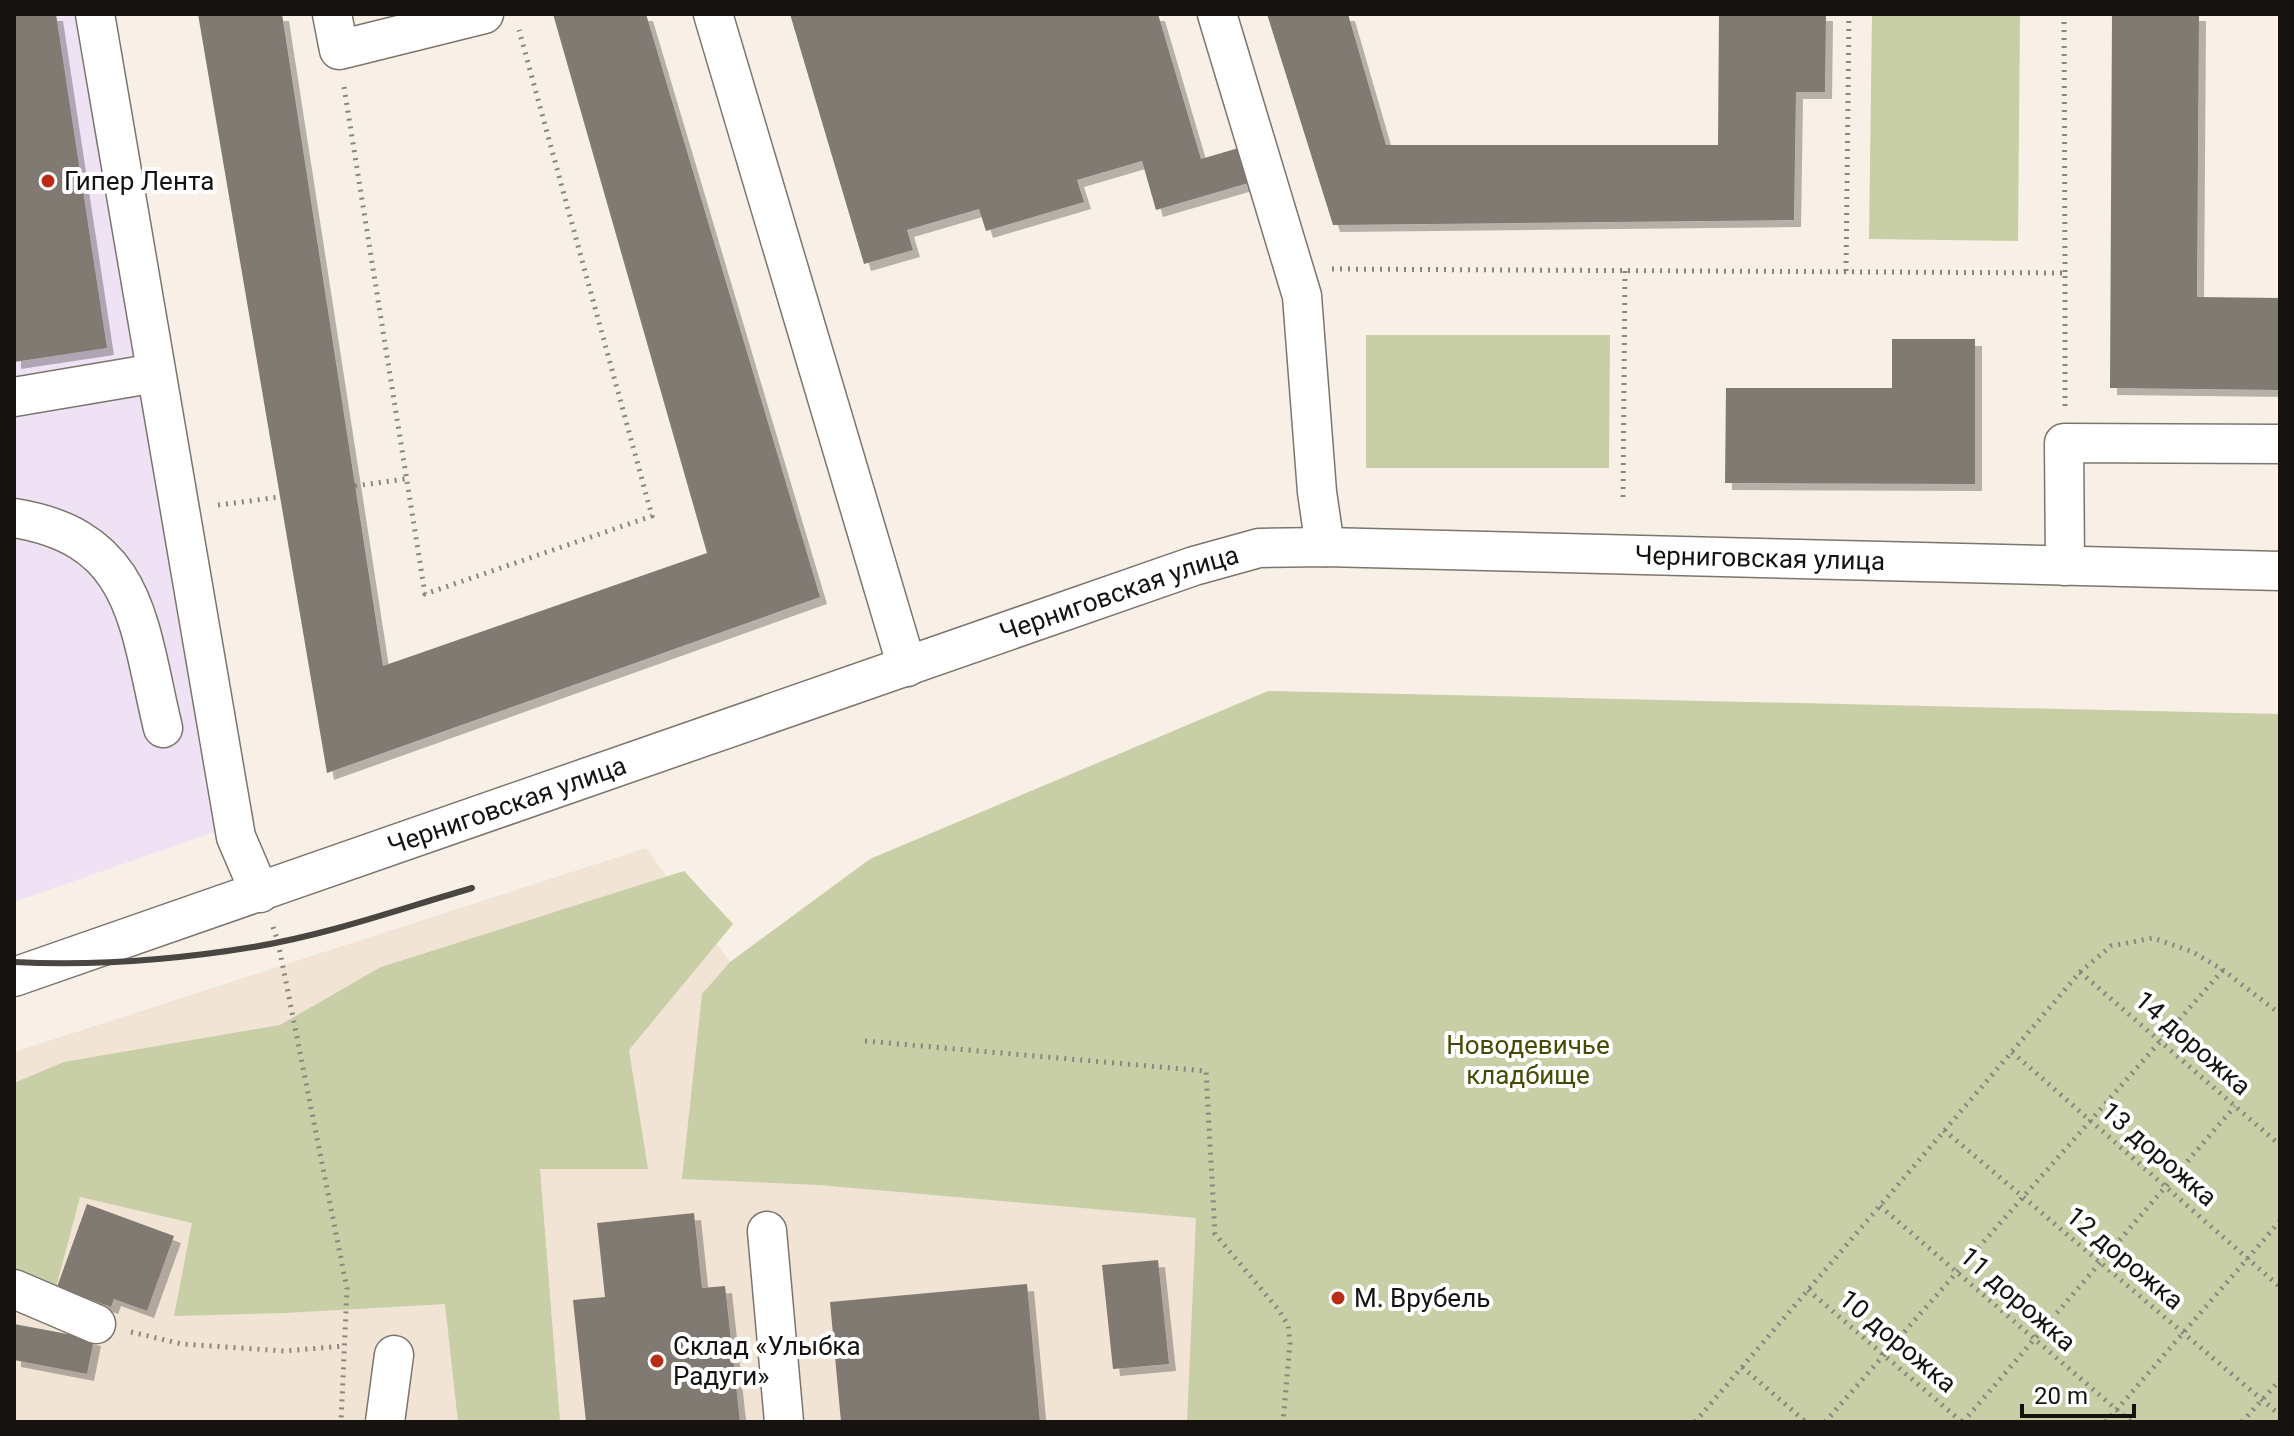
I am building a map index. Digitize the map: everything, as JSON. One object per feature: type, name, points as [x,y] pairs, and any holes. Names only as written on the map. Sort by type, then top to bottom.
[{"type":"street","points":[[95,14],[236,837],[260,893]]},
{"type":"street","points":[[335,32],[484,14]]},
{"type":"street","points":[[713,14],[907,667]]},
{"type":"street","points":[[1217,14],[1302,296],[1317,492],[1325,547]]},
{"type":"street","points":[[14,397],[156,373]]},
{"type":"street","points":[[2065,566],[2064,443],[2280,444]]},
{"type":"street","points":[[14,518],[38,521],[64,530],[89,545],[113,568],[134,607],[152,680],[153,730],[216,718]]},
{"type":"street","name":"Черниговская улица","points":[[14,977],[1194,566],[1259,548],[1325,547],[2280,571]]},
{"type":"street","points":[[767,1231],[784,1422]]},
{"type":"street","points":[[14,1289],[96,1324]]},
{"type":"street","points":[[385,1422],[394,1355]]},
{"type":"path","points":[[1846,271],[1849,14]]},
{"type":"path","points":[[2064,14],[2064,443]]},
{"type":"path","points":[[335,32],[425,594],[652,516],[518,29]]},
{"type":"path","points":[[1294,269],[2065,273]]},
{"type":"path","points":[[1623,497],[1625,270]]},
{"type":"path","points":[[355,486],[405,479]]},
{"type":"path","points":[[207,507],[280,497]]},
{"type":"path","points":[[260,893],[278,942],[347,1289],[341,1422]]},
{"type":"path","points":[[1695,1422],[2080,972],[2111,946],[2153,938],[2193,952],[2223,970],[2280,1014]]},
{"type":"path","points":[[1825,1422],[2223,970]]},
{"type":"path","name":"14 дорожка","points":[[2080,972],[2280,1145]]},
{"type":"path","points":[[865,1041],[1206,1071],[1215,1234],[1288,1325],[1290,1343],[1283,1422]]},
{"type":"path","name":"13 дорожка","points":[[2012,1052],[2280,1287]]},
{"type":"path","points":[[1963,1422],[2235,1106]]},
{"type":"path","name":"12 дорожка","points":[[1944,1130],[2280,1415]]},
{"type":"path","name":"11 дорожка","points":[[1880,1206],[2131,1422]]},
{"type":"path","points":[[2106,1422],[2280,1221]]},
{"type":"path","name":"10 дорожка","points":[[1808,1290],[1963,1422]]},
{"type":"path","points":[[96,1324],[182,1344],[285,1351],[344,1346]]},
{"type":"path","points":[[1742,1367],[1806,1422]]},
{"type":"path","points":[[2242,1422],[2280,1380]]},
{"type":"shaded area","points":[[14,14],[111,14],[246,821],[14,902]]},
{"type":"shaded area","points":[[646,848],[730,962],[702,994],[683,1178],[818,1185],[1197,1218],[1187,1422],[14,1422],[14,1052]]},
{"type":"green space","points":[[1872,14],[2020,14],[2018,241],[1869,239]]},
{"type":"green space","points":[[1366,335],[1610,335],[1609,468],[1366,468]]},
{"type":"green space","name":"Новодевичье кладбище","points":[[1268,691],[2280,714],[2280,1422],[1187,1422],[1196,1218],[818,1185],[682,1179],[702,994],[730,962],[870,859]]},
{"type":"green space","points":[[684,871],[733,924],[629,1050],[648,1169],[540,1169],[560,1422],[458,1422],[445,1304],[174,1316],[192,1223],[80,1197],[53,1299],[14,1292],[14,1083],[64,1062],[280,1025],[381,967]]},
{"type":"building","name":"Гипер Лента","points":[[14,14],[56,14],[107,348],[14,362]]},
{"type":"building","points":[[198,14],[282,14],[383,666],[707,553],[553,14],[646,14],[820,597],[327,773]]},
{"type":"building","points":[[790,14],[1158,14],[1201,159],[1242,147],[1252,182],[1156,210],[1142,161],[1077,180],[1084,202],[986,231],[979,209],[907,230],[913,250],[864,264]]},
{"type":"building","points":[[1267,14],[1348,14],[1386,145],[1718,145],[1719,14],[1826,14],[1825,92],[1796,92],[1794,220],[1333,225]]},
{"type":"building","points":[[2112,14],[2199,14],[2197,297],[2280,298],[2280,390],[2110,388]]},
{"type":"building","points":[[1892,339],[1975,339],[1975,484],[1725,483],[1726,388],[1892,388]]},
{"type":"building","points":[[87,1204],[174,1236],[147,1311],[114,1299],[111,1307],[57,1287]]},
{"type":"building","name":"Склад «Улыбка Радуги»","points":[[694,1213],[702,1288],[725,1286],[740,1422],[586,1422],[573,1300],[605,1297],[597,1223]]},
{"type":"building","points":[[1158,1260],[1169,1364],[1113,1369],[1102,1265]]},
{"type":"building","points":[[1027,1284],[1040,1422],[841,1422],[830,1302]]},
{"type":"building","points":[[14,1324],[94,1339],[87,1374],[14,1360]]},
{"type":"railway","points":[[14,962],[134,961],[253,947],[336,929],[472,888]]},
{"type":"place","name":"Гипер Лента","points":[[48,181]]},
{"type":"place","name":"М. Врубель","points":[[1338,1298]]},
{"type":"place","name":"Склад «Улыбка Радуги»","points":[[657,1361]]}]
